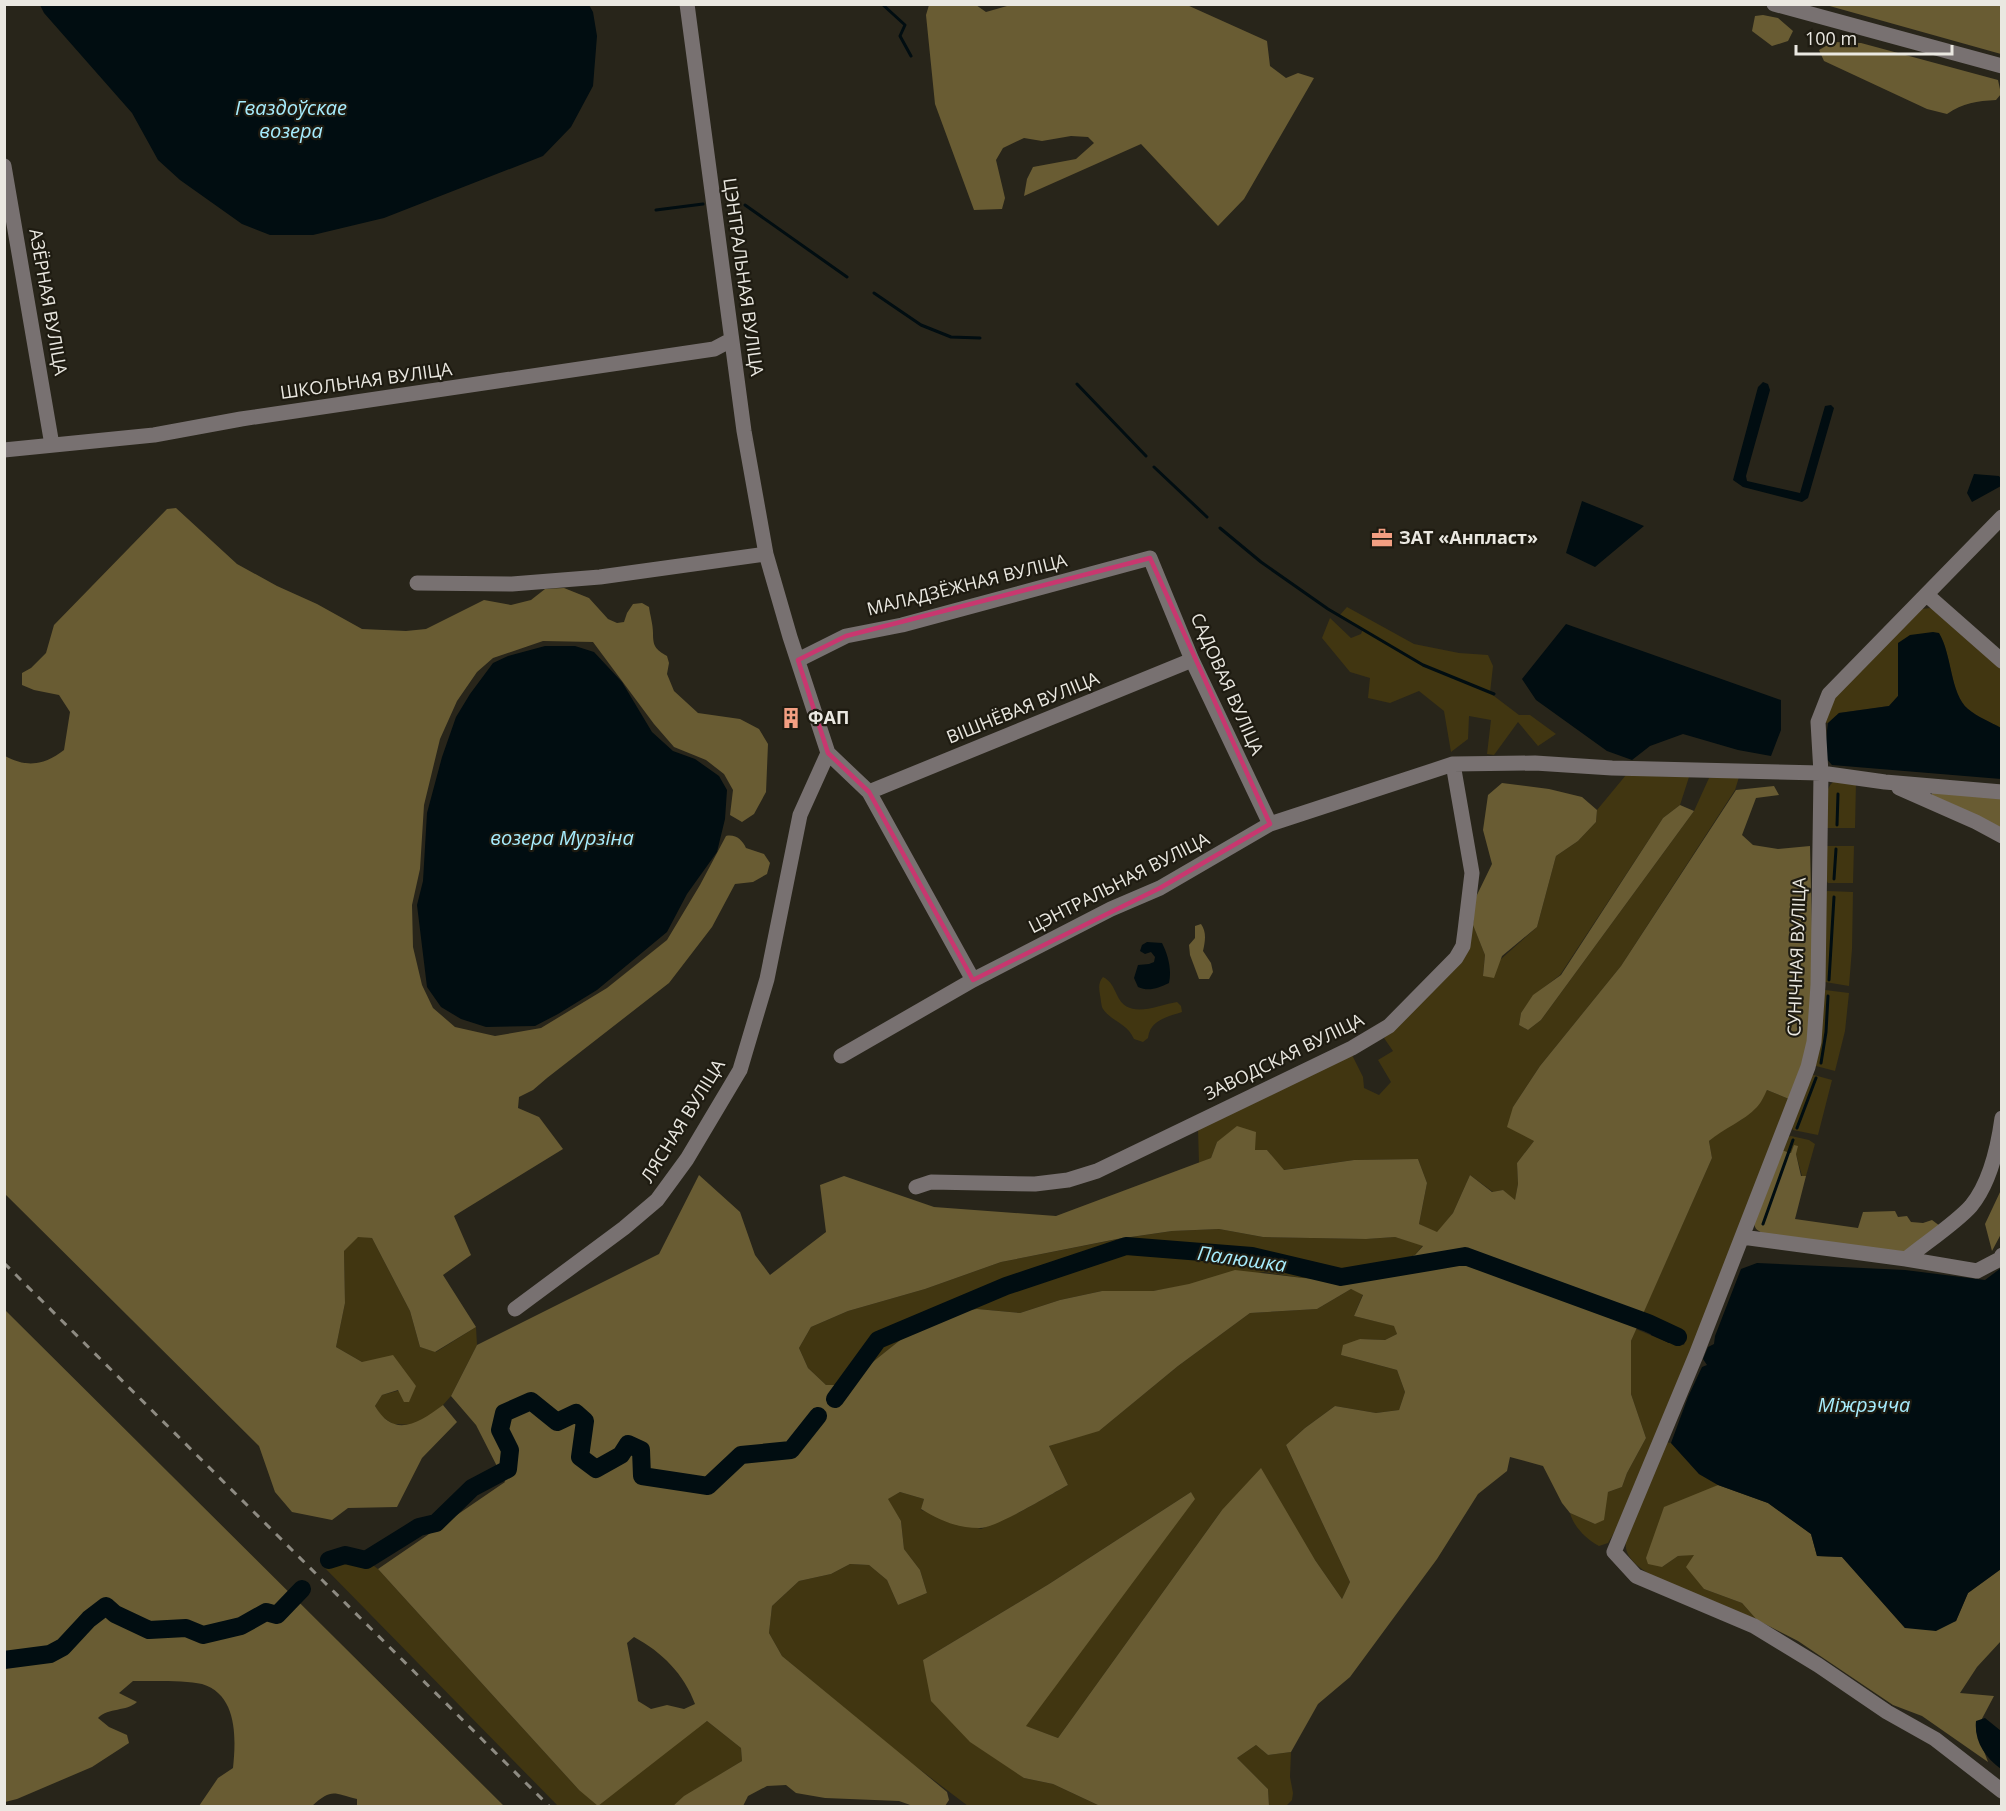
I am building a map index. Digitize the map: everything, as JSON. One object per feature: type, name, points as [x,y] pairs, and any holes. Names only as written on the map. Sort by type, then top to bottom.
[{"type":"street","name":"ЦЭНТРАЛЬНАЯ ВУЛІЦА","points":[[687,4],[744,431],[766,554],[790,637],[828,753],[869,792],[973,980]]},
{"type":"street","points":[[1774,4],[2001,66]]},
{"type":"street","name":"АЗЁРНАЯ ВУЛІЦА","points":[[4,166],[52,445]]},
{"type":"street","name":"ШКОЛЬНАЯ ВУЛІЦА","points":[[4,450],[154,435],[241,419],[714,349],[731,340]]},
{"type":"street","name":"СУНІЧНАЯ ВУЛІЦА","points":[[2001,517],[1829,694],[1818,722],[1821,773],[1818,985],[1814,1042],[1808,1067],[1696,1355],[1614,1552],[1636,1576],[1754,1626],[1772,1637],[1887,1712],[1935,1740],[2001,1791]]},
{"type":"street","points":[[417,583],[512,584],[600,578],[766,554]]},
{"type":"street","name":"МАЛАДЗЁЖНАЯ ВУЛІЦА","points":[[798,660],[846,636],[902,625],[1150,558]]},
{"type":"street","name":"САДОВАЯ ВУЛІЦА","points":[[1150,558],[1192,660],[1270,824]]},
{"type":"street","points":[[1927,595],[2001,661]]},
{"type":"street","name":"ВІШНЁВАЯ ВУЛІЦА","points":[[869,792],[1192,660]]},
{"type":"street","name":"ЛЯСНАЯ ВУЛІЦА","points":[[515,1309],[624,1228],[657,1200],[687,1159],[740,1070],[767,979],[800,815],[828,753]]},
{"type":"street","name":"ЦЭНТРАЛЬНАЯ ВУЛІЦА","points":[[841,1056],[973,980],[1111,909],[1160,888],[1270,824],[1453,764],[1535,763],[1612,768],[1821,773],[1886,782]]},
{"type":"street","name":"ЗАВОДСКАЯ ВУЛІЦА","points":[[916,1187],[931,1182],[1035,1184],[1068,1180],[1097,1171],[1352,1048],[1389,1026],[1456,958],[1462,946],[1472,873],[1453,764]]},
{"type":"street","points":[[1886,782],[2001,792]]},
{"type":"street","points":[[1886,782],[1976,822],[2001,836]]},
{"type":"street","points":[[1906,1259],[1970,1208],[1982,1192],[1999,1140],[2001,1118]]},
{"type":"street","points":[[1742,1237],[1977,1271],[2000,1259],[2001,1255]]},
{"type":"highlighted area","points":[[1150,558],[1270,824],[1160,888],[973,980],[869,792],[828,753],[798,660],[846,636]]},
{"type":"shaded area","points":[[1014,4],[1187,5],[1267,41],[1270,66],[1286,78],[1298,73],[1314,78],[1244,199],[1218,226],[1141,144],[1024,196],[1027,179],[1033,167],[1076,159],[1094,143],[1088,137],[1071,136],[1042,141],[1024,138],[1003,148],[996,160],[1005,198],[1002,209],[974,210],[935,104],[926,15],[929,5],[976,5],[986,12]]},
{"type":"shaded area","points":[[1826,5],[2001,5],[2001,54]]},
{"type":"shaded area","points":[[1755,16],[1778,18],[1793,31],[1788,41],[1772,46],[1752,31]]},
{"type":"shaded area","points":[[1833,42],[1861,43],[1998,80],[2001,94],[1996,100],[1970,103],[1947,114],[1927,109],[1824,61],[1819,50]]},
{"type":"shaded area","points":[[176,508],[237,564],[362,629],[406,631],[426,629],[484,600],[511,605],[531,600],[545,589],[564,588],[589,598],[608,619],[617,623],[624,622],[633,604],[642,603],[649,607],[654,644],[667,656],[669,663],[667,674],[674,691],[698,713],[740,719],[759,729],[768,744],[766,792],[754,814],[742,822],[730,815],[733,790],[724,774],[706,760],[674,747],[593,642],[543,641],[493,658],[477,672],[457,701],[440,739],[424,805],[420,869],[412,905],[413,947],[422,985],[433,1008],[455,1027],[495,1036],[541,1028],[607,988],[667,940],[726,836],[736,837],[746,848],[764,854],[770,863],[767,874],[753,882],[735,884],[712,927],[669,983],[533,1090],[519,1097],[518,1108],[539,1117],[563,1149],[454,1216],[471,1255],[443,1275],[476,1327],[435,1352],[420,1347],[410,1311],[372,1238],[358,1237],[344,1251],[345,1303],[336,1347],[362,1362],[393,1355],[416,1386],[409,1402],[404,1402],[398,1390],[382,1395],[375,1406],[390,1422],[407,1425],[443,1405],[457,1422],[422,1458],[397,1507],[348,1508],[332,1520],[292,1512],[275,1492],[259,1446],[5,1194],[5,756],[21,762],[36,763],[57,755],[64,750],[70,712],[59,695],[22,685],[22,673],[31,668],[46,653],[54,625],[167,509]]},
{"type":"shaded area","points":[[1347,607],[1414,644],[1459,653],[1488,655],[1493,666],[1490,693],[1519,715],[1530,715],[1556,734],[1538,746],[1518,722],[1494,755],[1487,754],[1491,720],[1469,716],[1468,739],[1451,752],[1444,711],[1419,691],[1390,703],[1368,698],[1370,678],[1350,672],[1322,638],[1330,618],[1351,638],[1361,634],[1363,629],[1339,616]]},
{"type":"shaded area","points":[[1931,608],[2001,668],[2001,728],[1968,709],[1962,702],[1954,684],[1939,634],[1898,643],[1898,696],[1889,706],[1839,713],[1828,723],[1823,722],[1834,698],[1921,609]]},
{"type":"shaded area","points":[[1626,775],[1689,777],[1680,805],[1663,818],[1560,975],[1534,995],[1521,1013],[1519,1025],[1528,1030],[1541,1020],[1694,811],[1709,778],[1739,777],[1735,790],[1621,966],[1540,1066],[1513,1107],[1534,1141],[1517,1163],[1518,1184],[1515,1201],[1503,1190],[1493,1192],[1470,1175],[1453,1213],[1437,1233],[1419,1224],[1427,1183],[1418,1159],[1354,1160],[1283,1170],[1267,1150],[1255,1150],[1217,1142],[1211,1158],[1199,1163],[1198,1129],[1352,1055],[1363,1077],[1364,1088],[1379,1095],[1391,1082],[1378,1060],[1393,1051],[1384,1038],[1392,1031],[1473,925],[1485,955],[1483,975],[1537,927],[1556,856],[1578,841],[1596,822],[1597,810]]},
{"type":"shaded area","points":[[1833,782],[1856,782],[1855,828],[1826,828],[1826,797]]},
{"type":"shaded area","points":[[1502,783],[1549,789],[1582,797],[1597,810],[1596,822],[1578,841],[1556,856],[1537,927],[1502,956],[1494,978],[1483,976],[1485,955],[1473,925],[1475,899],[1492,864],[1483,830],[1488,795]]},
{"type":"shaded area","points":[[1774,786],[1779,795],[1756,798],[1742,835],[1753,845],[1778,849],[1810,846],[1813,973],[1806,1055],[1789,1099],[1767,1090],[1760,1104],[1752,1112],[1709,1141],[1712,1158],[1631,1341],[1631,1394],[1646,1438],[1622,1487],[1608,1492],[1604,1520],[1595,1524],[1570,1513],[1562,1503],[1543,1466],[1510,1457],[1507,1471],[1478,1494],[1437,1559],[1350,1677],[1318,1704],[1291,1752],[1268,1755],[1256,1745],[1237,1758],[1268,1789],[1269,1806],[1100,1806],[1053,1784],[1024,1778],[970,1742],[931,1701],[923,1660],[1049,1584],[1191,1492],[1195,1499],[1026,1726],[1058,1738],[1222,1510],[1261,1468],[1315,1560],[1342,1599],[1350,1582],[1286,1445],[1335,1406],[1376,1413],[1399,1410],[1405,1392],[1397,1370],[1341,1355],[1343,1345],[1360,1339],[1385,1340],[1397,1334],[1394,1326],[1354,1316],[1363,1295],[1351,1289],[1317,1309],[1250,1313],[1178,1366],[1099,1431],[1049,1446],[1068,1485],[997,1523],[979,1528],[963,1527],[941,1520],[921,1509],[924,1499],[900,1492],[888,1499],[901,1521],[904,1549],[920,1570],[927,1593],[898,1605],[887,1580],[869,1565],[850,1564],[831,1574],[799,1581],[772,1606],[769,1633],[782,1656],[947,1792],[949,1800],[945,1806],[913,1806],[899,1801],[825,1798],[796,1793],[786,1785],[767,1786],[748,1796],[743,1806],[673,1806],[684,1796],[742,1761],[741,1748],[707,1721],[598,1806],[579,1790],[378,1569],[505,1482],[476,1425],[451,1396],[477,1345],[659,1254],[699,1175],[740,1212],[755,1255],[770,1275],[826,1232],[820,1185],[844,1176],[934,1207],[1056,1216],[1211,1158],[1217,1142],[1237,1126],[1256,1132],[1255,1150],[1267,1150],[1284,1170],[1354,1160],[1418,1159],[1427,1183],[1419,1224],[1437,1232],[1453,1213],[1470,1175],[1492,1192],[1503,1190],[1515,1200],[1518,1184],[1517,1163],[1534,1141],[1507,1127],[1513,1107],[1540,1066],[1621,966],[1736,790]],"holes":[[[1219,1229],[1263,1237],[1366,1239],[1395,1237],[1423,1246],[1415,1255],[1347,1280],[1303,1278],[1235,1270],[1189,1284],[1153,1291],[1102,1291],[1060,1300],[1020,1313],[977,1309],[941,1313],[909,1333],[844,1385],[826,1385],[808,1368],[799,1348],[811,1327],[848,1311],[925,1289],[1001,1262],[1117,1239],[1172,1231]],[[634,1637],[671,1665],[685,1683],[695,1704],[684,1709],[667,1705],[651,1709],[638,1701],[627,1643]]]},
{"type":"shaded area","points":[[1933,791],[2001,798],[2001,830],[1931,796]]},
{"type":"shaded area","points":[[1680,805],[1694,811],[1541,1020],[1528,1030],[1519,1025],[1521,1013],[1533,995],[1561,975],[1663,818]]},
{"type":"shaded area","points":[[1825,846],[1854,846],[1853,883],[1828,883],[1825,879]]},
{"type":"shaded area","points":[[1827,891],[1853,892],[1849,986],[1825,982],[1825,894]]},
{"type":"shaded area","points":[[1201,924],[1205,934],[1203,951],[1211,963],[1213,972],[1209,979],[1199,979],[1190,955],[1189,945],[1195,938],[1195,926]]},
{"type":"shaded area","points":[[1103,977],[1110,982],[1122,1003],[1128,1007],[1143,1009],[1177,1002],[1182,1012],[1156,1023],[1149,1032],[1148,1038],[1143,1042],[1134,1039],[1127,1029],[1102,1008],[1099,988]]},
{"type":"shaded area","points":[[1825,990],[1849,993],[1845,1031],[1835,1071],[1816,1066],[1814,1062]]},
{"type":"shaded area","points":[[1810,1076],[1832,1080],[1818,1135],[1793,1130],[1791,1126]]},
{"type":"shaded area","points":[[1767,1090],[1789,1099],[1692,1351],[1619,1524],[1608,1543],[1599,1546],[1581,1532],[1570,1513],[1595,1524],[1608,1492],[1622,1487],[1646,1438],[1631,1394],[1631,1341],[1636,1329],[1669,1343],[1676,1342],[1684,1345],[1687,1335],[1676,1328],[1642,1315],[1712,1158],[1709,1141],[1722,1129],[1741,1120]]},
{"type":"shaded area","points":[[1786,1137],[1809,1140],[1815,1144],[1806,1176],[1802,1176],[1796,1154],[1781,1150]]},
{"type":"shaded area","points":[[1794,1145],[1798,1146],[1796,1154],[1801,1176],[1806,1176],[1795,1219],[1858,1228],[1863,1212],[1895,1211],[1898,1217],[1907,1216],[1911,1222],[1923,1223],[1932,1220],[1940,1226],[1913,1247],[1899,1254],[1759,1231],[1755,1227],[1754,1220],[1781,1150],[1791,1153]]},
{"type":"shaded area","points":[[2001,1190],[2001,1234],[1992,1251],[1985,1224]]},
{"type":"shaded area","points":[[1219,1229],[1263,1237],[1366,1239],[1395,1237],[1423,1245],[1415,1255],[1347,1280],[1303,1278],[1264,1272],[1153,1291],[1102,1291],[1060,1300],[1020,1313],[977,1309],[941,1313],[909,1333],[844,1385],[826,1385],[808,1368],[799,1348],[811,1327],[848,1311],[925,1289],[1001,1262],[1118,1239],[1172,1231]]},
{"type":"shaded area","points":[[358,1236],[372,1238],[410,1311],[420,1347],[436,1352],[476,1327],[477,1345],[451,1396],[428,1417],[413,1425],[393,1424],[381,1416],[375,1406],[382,1395],[416,1386],[362,1362],[336,1347],[345,1303],[344,1251]]},
{"type":"shaded area","points":[[1351,1289],[1363,1294],[1354,1316],[1395,1326],[1397,1334],[1385,1340],[1360,1339],[1341,1355],[1397,1370],[1405,1392],[1399,1410],[1376,1413],[1335,1406],[1286,1445],[1350,1582],[1342,1599],[1315,1560],[1222,1510],[1058,1738],[1025,1726],[1194,1499],[1191,1492],[1049,1584],[923,1660],[1024,1778],[1053,1784],[1100,1806],[968,1806],[902,1756],[782,1656],[769,1633],[772,1606],[799,1581],[831,1574],[850,1564],[869,1565],[887,1580],[898,1605],[927,1593],[920,1570],[904,1549],[901,1521],[887,1499],[900,1492],[924,1499],[921,1510],[981,1529],[1020,1512],[1068,1485],[1049,1446],[1100,1430],[1178,1366],[1250,1313],[1317,1309]]},
{"type":"shaded area","points":[[4,1309],[504,1806],[357,1806],[357,1799],[333,1793],[324,1796],[312,1806],[199,1806],[218,1778],[233,1768],[232,1719],[222,1698],[214,1690],[202,1684],[159,1681],[133,1681],[119,1693],[137,1702],[128,1707],[107,1712],[98,1718],[109,1727],[127,1735],[129,1743],[92,1767],[5,1802]]},
{"type":"shaded area","points":[[1665,1442],[1671,1443],[1699,1474],[1718,1485],[1708,1490],[1662,1567],[1678,1556],[1695,1554],[1704,1589],[1742,1603],[1757,1620],[1709,1602],[1655,1577],[1641,1568],[1628,1555],[1626,1538]]},
{"type":"shaded area","points":[[1718,1485],[1768,1503],[1811,1534],[1817,1556],[1842,1557],[1905,1628],[1956,1621],[1968,1593],[2001,1569],[2001,1641],[1977,1667],[1960,1693],[1994,1696],[1976,1730],[1988,1762],[1922,1716],[1893,1705],[1798,1641],[1757,1620],[1742,1603],[1704,1589],[1686,1567],[1694,1555],[1678,1556],[1662,1567],[1648,1564],[1646,1558],[1664,1507]]},
{"type":"shaded area","points":[[345,1555],[366,1560],[378,1569],[579,1790],[707,1721],[741,1748],[742,1761],[685,1796],[673,1806],[558,1806],[323,1566],[329,1560]]},
{"type":"shaded area","points":[[1256,1745],[1268,1755],[1291,1752],[1290,1777],[1293,1793],[1292,1800],[1286,1806],[1269,1806],[1268,1789],[1237,1758]]},
{"type":"water","name":"Гваздоўскае возера","points":[[40,5],[589,5],[593,12],[597,36],[593,86],[571,127],[543,156],[384,218],[313,235],[270,235],[242,224],[180,180],[158,160],[132,113],[44,13]]},
{"type":"water","points":[[1763,382],[1768,384],[1770,390],[1746,476],[1747,481],[1800,493],[1825,406],[1831,405],[1834,408],[1808,498],[1802,502],[1743,487],[1733,480],[1758,387]]},
{"type":"water","points":[[1974,474],[1999,476],[2001,486],[1972,502],[1967,493]]},
{"type":"water","points":[[1582,501],[1644,526],[1595,567],[1566,553]]},
{"type":"water","points":[[1566,624],[1781,700],[1781,730],[1771,756],[1738,750],[1683,734],[1650,746],[1632,760],[1607,751],[1536,700],[1522,679]]},
{"type":"water","points":[[1939,633],[1943,642],[1954,684],[1962,702],[1968,709],[2001,728],[2001,779],[1832,765],[1824,756],[1828,723],[1839,713],[1889,706],[1898,696],[1898,643],[1910,635]]},
{"type":"water","name":"возера Мурзіна","points":[[545,646],[575,646],[594,652],[622,682],[652,732],[673,751],[695,759],[719,776],[727,790],[725,819],[717,852],[687,894],[667,932],[597,990],[558,1014],[535,1026],[486,1027],[461,1019],[441,1007],[427,987],[417,905],[423,881],[427,813],[442,757],[456,717],[470,694],[493,663],[508,656]]},
{"type":"water","points":[[1147,942],[1162,943],[1170,967],[1169,983],[1150,989],[1138,987],[1134,978],[1138,965],[1154,962],[1155,957],[1151,952],[1145,954],[1140,951],[1142,945]]},
{"type":"water","name":"Міжрэчча","points":[[1757,1263],[1905,1270],[1985,1280],[2001,1268],[2001,1569],[1968,1593],[1956,1621],[1936,1631],[1905,1628],[1842,1557],[1817,1556],[1811,1534],[1768,1503],[1718,1485],[1699,1474],[1671,1443],[1688,1397],[1702,1367],[1707,1365],[1703,1359],[1708,1347],[1714,1344],[1741,1269]]},
{"type":"water","points":[[1658,1320],[1677,1328],[1680,1332],[1676,1342],[1669,1343],[1651,1335],[1648,1323]]},
{"type":"water","points":[[1985,1718],[2001,1731],[2001,1769],[1990,1759],[1979,1742],[1976,1721]]},
{"type":"waterway","points":[[882,4],[905,25],[900,36],[911,56]]},
{"type":"waterway","points":[[656,210],[703,204]]},
{"type":"waterway","points":[[745,205],[847,277]]},
{"type":"waterway","points":[[874,293],[921,325],[951,337],[980,338]]},
{"type":"waterway","points":[[1077,384],[1146,456]]},
{"type":"waterway","points":[[1154,467],[1207,517]]},
{"type":"waterway","points":[[1220,528],[1261,562],[1328,609],[1423,665],[1494,694]]},
{"type":"waterway","points":[[1837,825],[1838,794]]},
{"type":"waterway","points":[[1834,879],[1836,849]]},
{"type":"waterway","points":[[1829,980],[1834,897]]},
{"type":"waterway","points":[[1821,1063],[1828,996]]},
{"type":"waterway","points":[[1797,1128],[1816,1078]]},
{"type":"waterway","points":[[1763,1224],[1793,1140]]},
{"type":"waterway","name":"Палюшка","points":[[835,1399],[878,1340],[1006,1286],[1126,1246],[1252,1256],[1341,1277],[1465,1256],[1648,1323],[1678,1337]]},
{"type":"waterway","name":"Палюшка","points":[[329,1560],[345,1555],[366,1560],[419,1527],[436,1523],[472,1488],[508,1469],[510,1450],[500,1430],[504,1413],[531,1401],[557,1422],[576,1413],[585,1421],[580,1457],[596,1469],[621,1455],[628,1444],[641,1450],[642,1476],[708,1486],[741,1455],[791,1450],[818,1416]]},
{"type":"waterway","name":"Палюшка","points":[[4,1660],[50,1654],[63,1647],[89,1619],[106,1606],[115,1614],[149,1630],[186,1628],[203,1635],[241,1626],[266,1612],[277,1615],[302,1589]]},
{"type":"railway","points":[[4,1263],[549,1806]]},
{"type":"place","name":"ЗАТ «Анпласт»","points":[[1382,538]]},
{"type":"place","name":"ФАП","points":[[791,718]]}]
